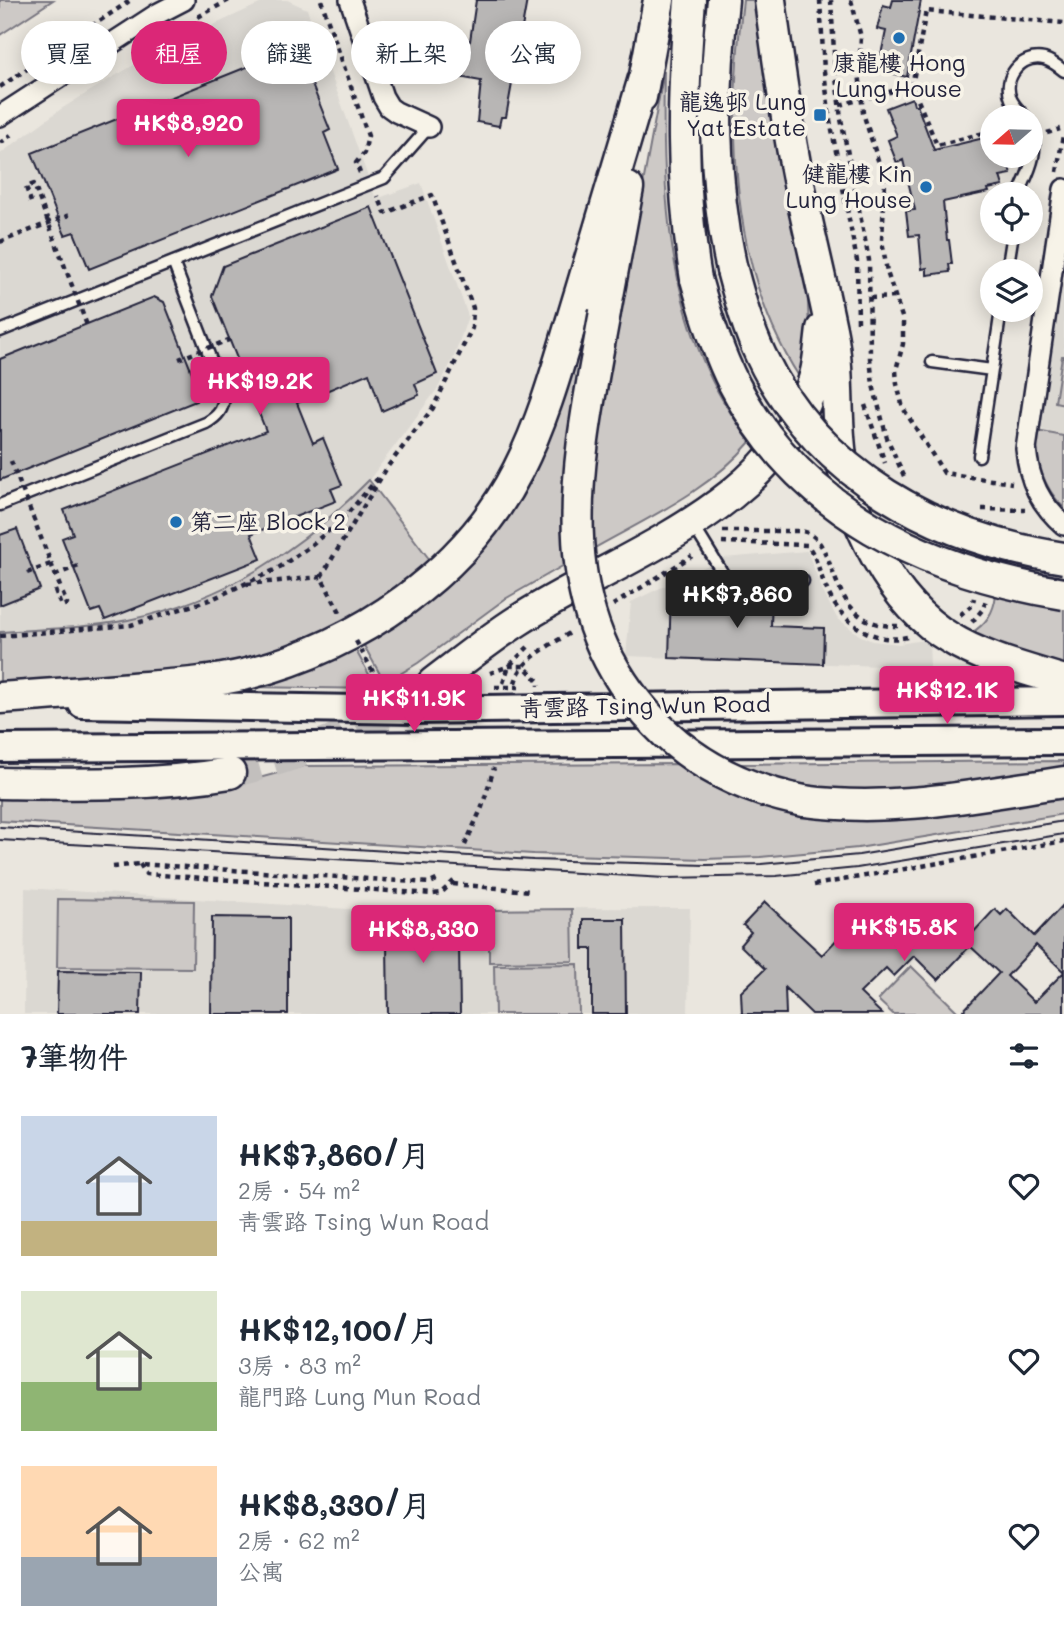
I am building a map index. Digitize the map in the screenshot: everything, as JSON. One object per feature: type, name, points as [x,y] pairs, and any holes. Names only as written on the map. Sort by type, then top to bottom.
[{"type":"main road","points":[[659,0],[579,467],[576,503],[578,555],[589,611],[601,644],[631,695],[674,742],[708,766],[744,785],[804,801],[849,806],[897,806],[1064,782]]},
{"type":"main road","points":[[690,0],[682,120],[685,195],[696,279],[714,340],[735,386],[769,438],[811,484],[865,525],[919,554],[989,579],[1064,594]]},
{"type":"main road","points":[[723,0],[717,58],[716,149],[720,210],[732,271],[754,342],[770,373],[807,427],[841,463],[893,500],[950,528],[1009,547],[1064,558]]},
{"type":"main road","points":[[770,0],[793,154],[837,366],[841,457],[863,528],[889,578],[916,612],[949,638],[1016,666],[1064,681]]},
{"type":"main road","points":[[0,700],[192,684],[267,669],[313,652],[370,622],[419,588],[463,549],[494,511],[507,490],[539,422],[644,78]]},
{"type":"main road","points":[[433,683],[518,620],[691,522],[734,494],[754,477],[772,457],[798,417],[815,377],[822,326],[821,284]]},
{"type":"main road","name":"青雲路 Tsing Wun Road","points":[[0,700],[414,710],[1064,701]]},
{"type":"main road","name":"青雲路 Tsing Wun Road","points":[[0,748],[1064,741]]},
{"type":"main road","points":[[0,783],[144,783],[230,772]]},
{"type":"street","points":[[0,116],[157,14],[184,0]]},
{"type":"street","points":[[350,0],[383,97],[389,107],[429,127]]},
{"type":"street","points":[[1064,189],[1026,449],[1032,483],[1040,499],[1064,525]]},
{"type":"lane","points":[[1016,105],[1009,91],[1012,73],[1017,66],[1025,61],[1044,59],[1064,71]]},
{"type":"lane","points":[[0,331],[384,178],[429,127]]},
{"type":"lane","points":[[0,505],[206,424],[220,413],[223,391],[173,262]]},
{"type":"lane","points":[[979,456],[999,322]]},
{"type":"lane","points":[[932,362],[992,370]]},
{"type":"lane","points":[[691,522],[725,577],[738,580],[803,581]]},
{"type":"path","points":[[0,87],[131,0]]},
{"type":"path","points":[[0,636],[131,625],[212,599],[277,569],[342,520],[433,408],[472,328],[473,308],[432,195],[385,212],[378,194],[369,197],[356,163],[364,153],[368,136],[323,0]]},
{"type":"path","points":[[820,0],[830,120],[857,261],[858,334]]},
{"type":"path","points":[[831,0],[840,105],[866,238],[870,358],[878,412],[909,484]]},
{"type":"path","points":[[851,0],[861,37],[860,100],[867,132],[886,181],[882,240],[887,272],[897,297],[904,332],[897,370],[903,408],[944,473],[1017,484]]},
{"type":"path","points":[[980,134],[937,145],[912,86],[926,11],[1064,23]]},
{"type":"path","points":[[840,105],[912,86]]},
{"type":"path","points":[[31,202],[26,187],[34,184],[88,328]]},
{"type":"path","points":[[0,242],[69,215]]},
{"type":"path","points":[[870,298],[897,297]]},
{"type":"path","points":[[179,359],[234,338]]},
{"type":"path","points":[[863,396],[886,466]]},
{"type":"path","points":[[11,461],[51,564],[58,590]]},
{"type":"path","points":[[321,577],[387,466]]},
{"type":"path","points":[[27,573],[51,564]]},
{"type":"path","points":[[55,575],[79,566]]},
{"type":"path","points":[[243,584],[321,577]]},
{"type":"path","points":[[321,577],[341,613]]},
{"type":"path","points":[[956,616],[972,605],[975,593]]},
{"type":"path","points":[[966,625],[983,609],[987,594]]},
{"type":"path","points":[[495,687],[517,685],[524,666],[581,625]]},
{"type":"path","points":[[356,641],[382,688],[474,687]]},
{"type":"path","points":[[503,683],[509,666],[529,646]]},
{"type":"path","points":[[488,674],[509,666],[524,666],[539,682],[540,687]]},
{"type":"path","points":[[465,845],[482,807],[496,760]]},
{"type":"path","points":[[814,885],[1064,841]]},
{"type":"path","points":[[113,867],[139,864],[430,883],[441,877]]},
{"type":"path","points":[[139,864],[146,874],[419,894],[441,893],[456,879]]},
{"type":"path","points":[[452,884],[530,891]]},
{"type":"shaded area","points":[[0,0],[53,0],[21,21],[0,35]]},
{"type":"shaded area","points":[[268,0],[287,0],[307,9],[311,21],[241,21],[241,84],[334,84],[376,199],[421,183],[468,316],[454,357],[438,388],[369,480],[310,536],[277,559],[242,580],[167,610],[88,626],[0,632],[0,154],[61,109],[102,84],[117,84],[117,75],[131,67],[131,84],[227,84],[227,21],[222,21]]},
{"type":"shaded area","points":[[743,0],[758,0],[766,79],[807,275],[809,332],[800,378],[777,335],[759,290],[739,195],[735,97]]},
{"type":"shaded area","points":[[664,71],[664,148],[669,226],[683,301],[709,374],[750,442],[733,460],[696,490],[591,550],[590,526],[597,430]]},
{"type":"shaded area","points":[[1064,255],[1064,435],[1037,429]]},
{"type":"shaded area","points":[[597,282],[565,460],[562,531],[566,564],[505,599],[418,663],[385,683],[362,642],[457,573]]},
{"type":"shaded area","points":[[1064,356],[1064,404],[1055,402]]},
{"type":"shaded area","points":[[1037,431],[1064,436],[1064,508],[1050,491],[1042,473]]},
{"type":"shaded area","points":[[369,480],[430,560],[402,585],[337,627],[266,656],[191,670],[0,685],[0,632],[112,623],[197,600],[259,569],[288,550],[316,529]]},
{"type":"shaded area","points":[[807,551],[837,618],[859,635],[872,641],[899,644],[929,639],[930,668],[626,656],[631,602],[723,558]]},
{"type":"shaded area","points":[[996,594],[1064,607],[1064,664],[1019,653],[970,634],[988,617]]},
{"type":"shaded area","points":[[354,647],[377,689],[248,687]]},
{"type":"shaded area","points":[[1064,761],[1064,769],[918,790],[837,793],[784,783],[733,764]]},
{"type":"shaded area","points":[[682,764],[831,818],[861,820],[921,817],[1064,796],[1064,814],[858,848],[705,859],[533,854],[0,821],[0,796],[237,784],[304,766]]},
{"type":"shaded area","points":[[25,888],[348,909],[690,908],[688,1014],[24,1014]]},
{"type":"shaded area","points":[[58,899],[194,901],[193,968],[57,967]]},
{"type":"shaded area","points":[[572,909],[573,961],[489,962],[489,910]]},
{"type":"shaded area","points":[[578,964],[579,1014],[495,1014],[494,965]]},
{"type":"shaded area","points":[[911,966],[960,1014],[893,1014],[878,1000]]},
{"type":"building","points":[[476,0],[527,0],[523,21],[485,21],[485,84],[512,84],[506,117],[501,117],[499,126],[477,122],[481,81],[471,79],[471,34]]},
{"type":"building","name":"康龍樓 Hong Lung House","points":[[893,0],[921,0],[907,77],[882,71],[883,65],[879,64],[886,31],[877,29],[883,5],[891,7]]},
{"type":"building","points":[[241,69],[241,84],[312,84],[330,130],[324,133],[338,169],[89,269],[74,232],[65,235],[32,153],[204,84],[227,84],[227,75]]},
{"type":"building","name":"健龍樓 Kin Lung House","points":[[912,98],[934,150],[980,139],[980,168],[1009,168],[1011,174],[1000,176],[1002,182],[980,182],[980,194],[943,202],[952,264],[949,264],[950,272],[927,275],[927,268],[922,269],[919,235],[909,236],[906,211],[915,210],[903,160],[897,163],[888,140],[897,136],[886,108]]},
{"type":"building","points":[[371,207],[437,374],[415,384],[419,395],[382,411],[369,373],[297,403],[313,443],[323,438],[342,485],[331,489],[336,501],[251,534],[261,559],[105,620],[100,609],[91,612],[62,538],[73,534],[64,510],[266,431],[212,296],[223,266]]},
{"type":"building","points":[[154,297],[164,302],[200,393],[196,401],[0,480],[0,359]]},
{"type":"building","points":[[17,529],[40,589],[0,605],[0,535]]},
{"type":"building","points":[[671,590],[772,594],[771,626],[824,628],[823,664],[669,658]]},
{"type":"building","points":[[765,902],[822,955],[864,911],[870,916],[875,911],[884,919],[886,916],[905,936],[930,910],[935,916],[941,910],[969,937],[995,909],[1001,915],[1007,909],[1034,936],[1064,904],[1064,972],[1064,1014],[960,1014],[999,973],[970,946],[938,980],[914,956],[894,976],[886,968],[860,993],[882,1014],[812,1014],[785,988],[786,1014],[742,1014],[741,992],[765,969],[740,945],[751,932],[743,925]],"holes":[[[1036,945],[1064,972],[1034,1002],[1007,976]]]},
{"type":"building","points":[[212,917],[288,918],[288,1014],[211,1014]]},
{"type":"building","points":[[466,918],[466,942],[459,943],[460,1014],[388,1014],[387,943],[380,944],[380,919]]},
{"type":"building","points":[[583,919],[625,919],[626,1014],[592,1014],[592,949],[583,949]]},
{"type":"building","points":[[58,971],[141,972],[140,1014],[57,1014]]},
{"type":"tunnel","points":[[230,773],[259,766],[336,738],[384,714],[433,683]]},
{"type":"tram line","points":[[0,827],[533,860],[706,865],[761,864],[859,855],[1064,821]]},
{"type":"tram line","points":[[0,840],[665,878],[776,876],[857,868],[1064,834]]},
{"type":"place","name":"康龍樓 Hong Lung House","points":[[899,38]]},
{"type":"place","name":"龍逸邨 Lung Yat Estate","points":[[820,115]]},
{"type":"place","name":"健龍樓 Kin Lung House","points":[[926,187]]},
{"type":"place","name":"第二座 Block 2","points":[[176,522]]}]
